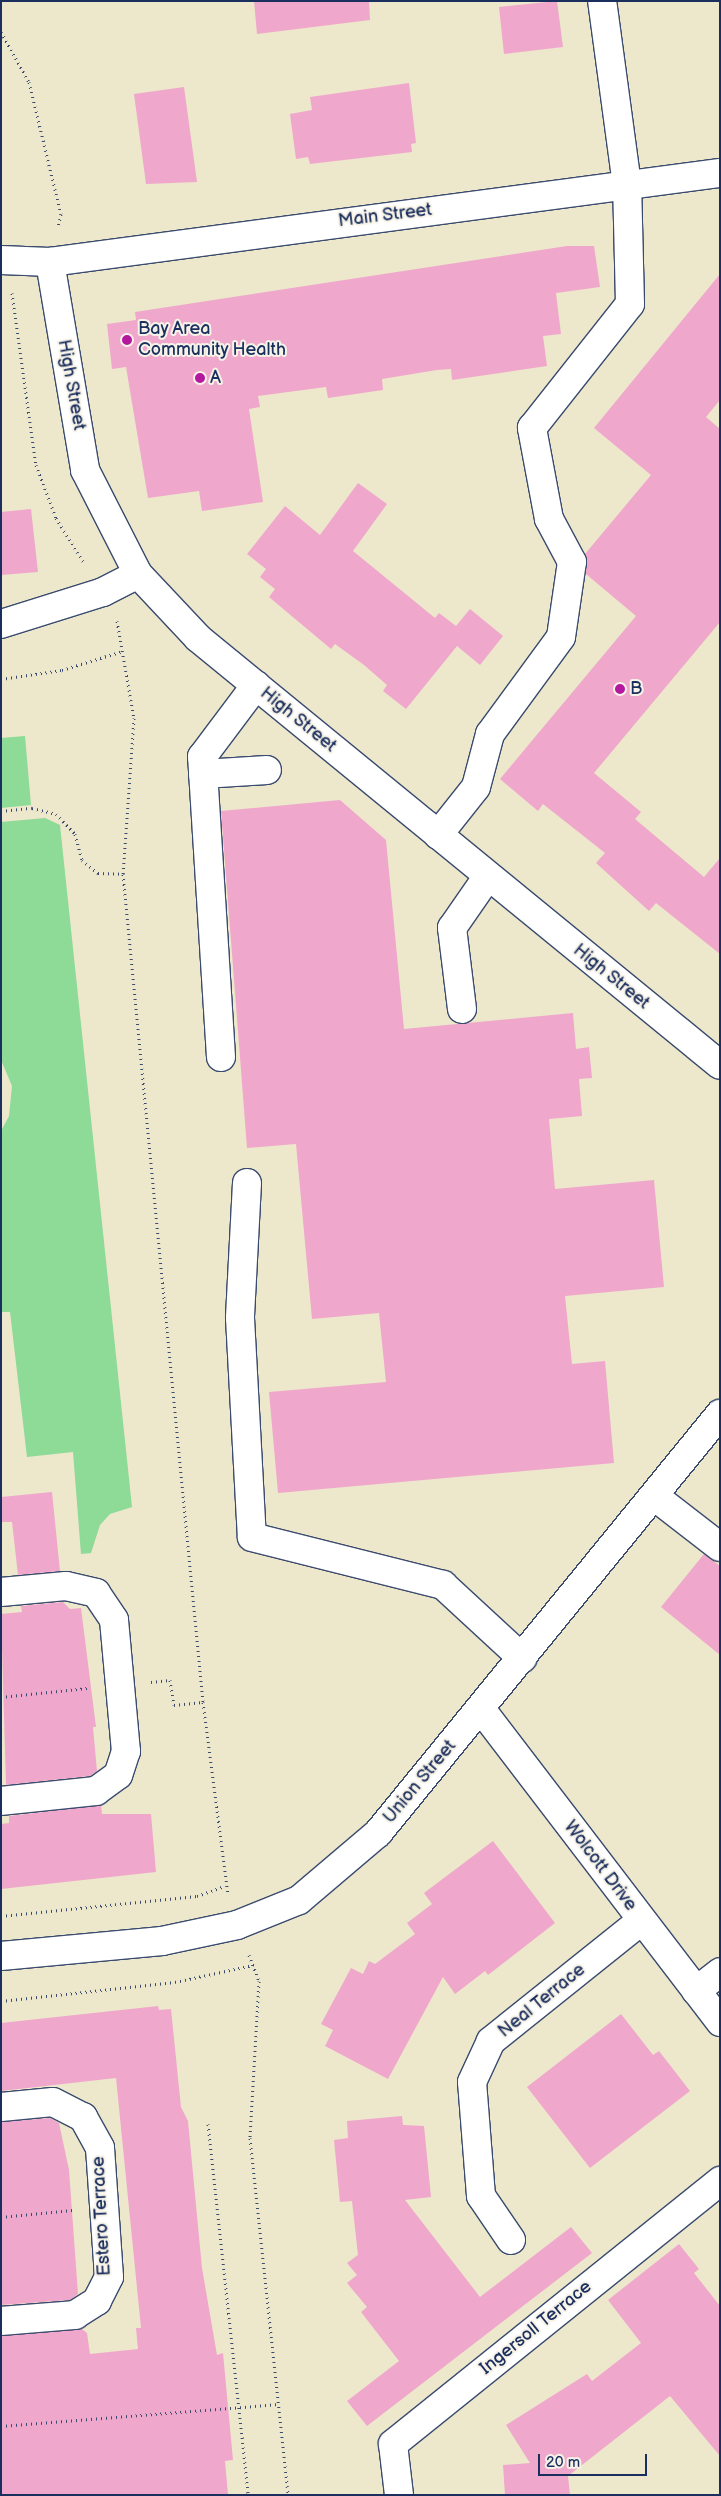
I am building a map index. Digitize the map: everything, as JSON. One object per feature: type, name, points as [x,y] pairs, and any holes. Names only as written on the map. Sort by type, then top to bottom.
[{"type":"street","points":[[438,835],[476,787],[490,734],[561,637],[572,562],[549,519],[532,428],[630,304],[627,185],[602,1]]},
{"type":"street","name":"Main Street","points":[[4,259],[50,262],[720,173]]},
{"type":"street","name":"High Street","points":[[50,262],[85,470],[138,574],[198,638],[720,1066]]},
{"type":"street","points":[[1,624],[103,592],[138,574]]},
{"type":"street","points":[[221,1057],[202,757],[256,685]]},
{"type":"street","points":[[203,774],[268,770]]},
{"type":"street","points":[[462,1009],[452,928],[488,876]]},
{"type":"street","points":[[247,1183],[240,1318],[252,1537],[443,1585],[522,1658]]},
{"type":"street","name":"Union Street","points":[[1,1956],[162,1941],[237,1925],[300,1900],[378,1832],[481,1709],[720,1414]]},
{"type":"street","points":[[654,1496],[720,1547]]},
{"type":"street","points":[[1,1592],[66,1586],[96,1593],[114,1620],[126,1750],[118,1775],[96,1791],[1,1801]]},
{"type":"street","name":"Wolcott Drive","points":[[481,1709],[720,2022]]},
{"type":"street","name":"Neal Terrace","points":[[511,2240],[482,2196],[472,2082],[491,2041],[641,1921]]},
{"type":"street","points":[[696,1991],[720,1972]]},
{"type":"street","name":"Estero Terrace","points":[[1,2106],[53,2102],[82,2117],[100,2148],[109,2277],[97,2302],[75,2315],[1,2321]]},
{"type":"street","name":"Ingersoll Terrace","points":[[399,2495],[393,2444],[720,2181]]},
{"type":"path","points":[[1,32],[29,82],[61,214],[50,262]]},
{"type":"path","points":[[4,259],[36,464],[56,518],[103,592],[117,623],[134,718],[123,874],[203,1702],[226,1886],[237,1925],[259,1981],[250,2138],[288,2495]]},
{"type":"path","points":[[1,679],[62,670],[122,651]]},
{"type":"path","points":[[1,811],[32,808],[56,814],[75,834],[82,860],[98,873],[123,874]]},
{"type":"path","points":[[1,1916],[197,1896],[226,1886]]},
{"type":"path","points":[[1,2001],[175,1982],[253,1965]]},
{"type":"path","points":[[208,2124],[248,2495]]},
{"type":"path","points":[[1,2217],[104,2207]]},
{"type":"path","points":[[1,2426],[127,2413],[127,2418],[279,2404]]},
{"type":"green space","points":[[25,736],[31,805],[1,808],[1,738]]},
{"type":"green space","points":[[45,818],[60,825],[132,1507],[110,1514],[100,1525],[91,1553],[81,1554],[73,1452],[27,1457],[10,1312],[1,1312],[1,1131],[9,1116],[12,1086],[1,1060],[1,822]]},
{"type":"building","points":[[254,1],[369,1],[370,20],[257,34]]},
{"type":"building","points":[[557,1],[563,47],[504,54],[499,7]]},
{"type":"building","points":[[409,83],[416,143],[411,144],[412,152],[310,164],[308,157],[296,159],[290,114],[312,110],[310,97]]},
{"type":"building","points":[[184,87],[197,182],[146,184],[134,94]]},
{"type":"building","name":"A","points":[[567,246],[594,246],[600,287],[556,293],[561,334],[543,336],[547,366],[452,380],[451,369],[437,370],[382,379],[383,390],[328,398],[326,387],[258,396],[260,407],[249,409],[263,502],[202,511],[199,491],[148,498],[126,367],[112,369],[107,324],[136,320],[135,312]]},
{"type":"building","points":[[720,274],[720,400],[706,417],[720,429],[720,622],[594,773],[641,812],[635,819],[704,877],[720,858],[720,954],[656,903],[649,911],[596,863],[605,853],[543,804],[538,811],[500,779],[636,616],[586,574],[585,554],[651,475],[594,428]]},
{"type":"building","points":[[358,483],[387,504],[353,551],[435,618],[439,613],[456,626],[470,609],[503,636],[480,665],[457,646],[406,709],[383,691],[387,685],[364,665],[335,644],[331,649],[269,597],[275,589],[260,577],[266,569],[247,554],[285,506],[320,535]]},
{"type":"building","points":[[31,509],[38,572],[1,575],[1,512]]},
{"type":"building","points":[[340,800],[386,840],[404,1029],[573,1013],[576,1049],[589,1047],[592,1078],[579,1079],[582,1116],[549,1119],[555,1189],[654,1180],[664,1287],[565,1296],[572,1364],[605,1361],[614,1463],[278,1493],[269,1392],[386,1382],[379,1313],[312,1319],[296,1144],[247,1148],[221,811]]},
{"type":"building","points":[[52,1492],[60,1571],[18,1575],[12,1522],[1,1522],[1,1497]]},
{"type":"building","points":[[704,1554],[720,1566],[720,1655],[661,1607]]},
{"type":"building","points":[[63,1602],[70,1609],[81,1608],[96,1727],[93,1727],[97,1771],[90,1776],[6,1785],[1,1614],[22,1612],[21,1606]]},
{"type":"building","points":[[101,1805],[102,1814],[151,1814],[156,1872],[1,1889],[1,1824],[9,1823],[9,1816]]},
{"type":"building","points":[[493,1841],[555,1923],[488,1975],[485,1971],[455,1994],[443,1977],[388,2079],[325,2046],[333,2030],[321,2024],[351,1968],[363,1974],[369,1961],[375,1964],[415,1934],[407,1923],[432,1904],[424,1893]]},
{"type":"building","points":[[158,2006],[159,2010],[171,2009],[181,2107],[188,2121],[202,2268],[217,2355],[223,2353],[233,2460],[225,2461],[228,2495],[1,2495],[1,2336],[82,2329],[87,2333],[90,2354],[138,2349],[136,2328],[141,2328],[116,2078],[1,2091],[1,2023]]},
{"type":"building","points":[[621,2014],[653,2055],[659,2051],[690,2091],[590,2168],[527,2087]]},
{"type":"building","points":[[402,2116],[403,2125],[424,2126],[431,2197],[405,2200],[480,2297],[571,2227],[592,2253],[367,2426],[347,2401],[399,2361],[361,2312],[367,2307],[347,2283],[357,2275],[347,2263],[358,2255],[352,2201],[340,2202],[334,2140],[348,2138],[347,2121]]},
{"type":"building","points":[[50,2118],[59,2123],[69,2170],[78,2294],[70,2300],[1,2305],[1,2122]]},
{"type":"building","points":[[679,2244],[699,2269],[694,2273],[720,2306],[720,2456],[670,2396],[568,2476],[570,2495],[505,2495],[503,2465],[530,2463],[506,2425],[587,2374],[592,2381],[641,2343],[608,2300]]},
{"type":"place","name":"Bay Area Community Health","points":[[127,340]]},
{"type":"place","name":"A","points":[[200,378]]},
{"type":"place","name":"B","points":[[620,689]]}]
